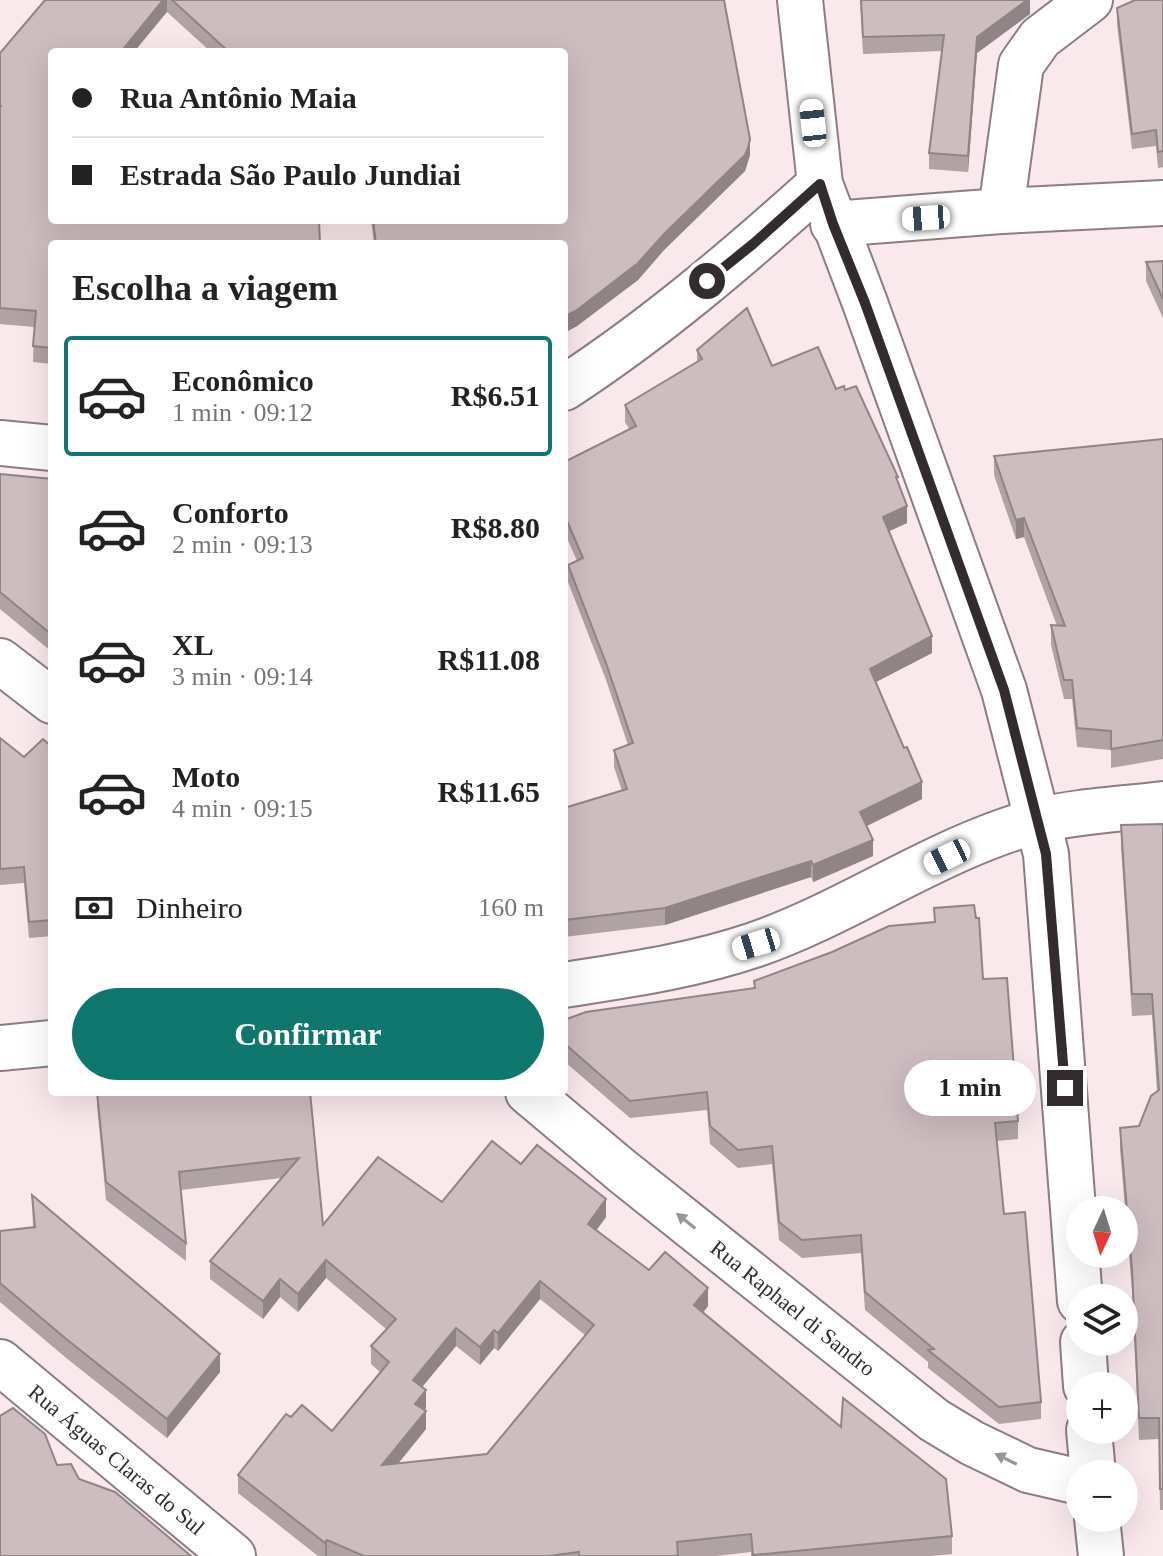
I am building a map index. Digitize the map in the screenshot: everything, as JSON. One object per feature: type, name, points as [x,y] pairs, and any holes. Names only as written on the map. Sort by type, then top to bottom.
[{"type":"street","points":[[800,0],[826,204],[865,303],[1004,690],[1046,854],[1079,1284]]},
{"type":"street","points":[[1001,211],[1021,65],[1040,38],[1090,0]]},
{"type":"street","points":[[568,385],[614,356],[753,244],[826,204],[1001,211],[1163,203]]},
{"type":"street","points":[[0,443],[48,448]]},
{"type":"street","points":[[0,661],[48,698]]},
{"type":"street","points":[[568,984],[689,965],[756,944],[867,896],[974,843],[1038,821],[1163,804]]},
{"type":"street","points":[[0,1048],[48,1043]]},
{"type":"street","name":"Rua Raphael di Sandro","points":[[533,1096],[934,1420],[972,1443],[1028,1470],[1066,1479]]},
{"type":"street","name":"Rua Águas Claras do Sul","points":[[0,1362],[233,1556]]},
{"type":"street","points":[[1098,1532],[1101,1556]]},
{"type":"building","points":[[45,0],[163,0],[124,48],[48,48],[48,224],[319,224],[320,240],[48,240],[48,348],[33,346],[36,311],[0,308],[0,53]]},
{"type":"building","points":[[172,0],[724,0],[750,139],[745,155],[638,263],[568,315],[568,240],[376,240],[374,224],[568,224],[568,48],[225,48]]},
{"type":"building","points":[[861,0],[1027,0],[977,37],[968,156],[929,153],[944,35],[863,37]]},
{"type":"building","points":[[1135,0],[1163,0],[1163,151],[1158,152],[1156,130],[1132,134],[1117,8]]},
{"type":"building","points":[[1163,261],[1163,299],[1146,262]]},
{"type":"building","points":[[747,308],[772,366],[818,347],[836,389],[856,386],[898,477],[907,506],[883,517],[932,636],[870,669],[922,782],[860,812],[873,840],[813,865],[811,861],[665,908],[568,920],[568,807],[627,789],[614,750],[633,743],[568,565],[583,558],[568,523],[568,460],[636,426],[625,405],[702,359],[697,350]]},
{"type":"building","points":[[1163,439],[1163,740],[1111,749],[1111,731],[1077,728],[1072,680],[1064,680],[1051,625],[1065,626],[1024,518],[1016,520],[994,456]]},
{"type":"building","points":[[0,474],[48,479],[48,632],[0,592]]},
{"type":"building","points":[[0,738],[24,757],[43,739],[48,743],[48,920],[29,922],[24,867],[0,869]]},
{"type":"building","points":[[1163,824],[1163,1489],[1160,1489],[1159,1418],[1139,1418],[1136,1356],[1138,1284],[1133,1284],[1132,1268],[1138,1268],[1138,1196],[1126,1196],[1120,1128],[1139,1126],[1151,1096],[1159,1090],[1152,994],[1132,994],[1121,825]]},
{"type":"building","points":[[974,905],[976,918],[979,918],[983,979],[1007,978],[1018,1121],[995,1123],[1004,1214],[1025,1212],[1041,1402],[999,1407],[928,1350],[934,1349],[865,1292],[861,1235],[802,1240],[779,1222],[772,1146],[738,1150],[710,1126],[707,1092],[630,1101],[568,1047],[568,1019],[586,1012],[755,988],[754,981],[832,952],[889,926],[935,922],[934,908]]},
{"type":"building","points":[[97,1096],[310,1096],[323,1225],[378,1157],[442,1202],[492,1141],[521,1164],[537,1145],[606,1199],[588,1224],[649,1270],[665,1252],[708,1288],[694,1305],[841,1427],[843,1398],[946,1479],[952,1536],[753,1555],[751,1534],[677,1542],[678,1555],[674,1556],[579,1556],[579,1552],[549,1556],[364,1556],[327,1540],[325,1543],[238,1475],[286,1414],[291,1417],[302,1405],[332,1431],[389,1362],[371,1346],[396,1319],[326,1260],[298,1294],[280,1279],[263,1301],[210,1261],[299,1158],[179,1172],[186,1243],[106,1182]],"holes":[[[540,1281],[594,1325],[487,1454],[382,1465],[426,1411],[415,1404],[426,1390],[413,1380],[456,1328],[480,1347],[494,1330],[498,1333]]]},
{"type":"building","points":[[32,1195],[220,1354],[167,1419],[0,1283],[0,1231],[35,1227]]},
{"type":"building","points":[[13,1408],[45,1434],[57,1465],[71,1464],[79,1479],[115,1492],[191,1556],[0,1556],[0,1416]]},
{"type":"route","points":[[707,281],[820,184],[1004,690],[1046,854],[1065,1088]]}]
